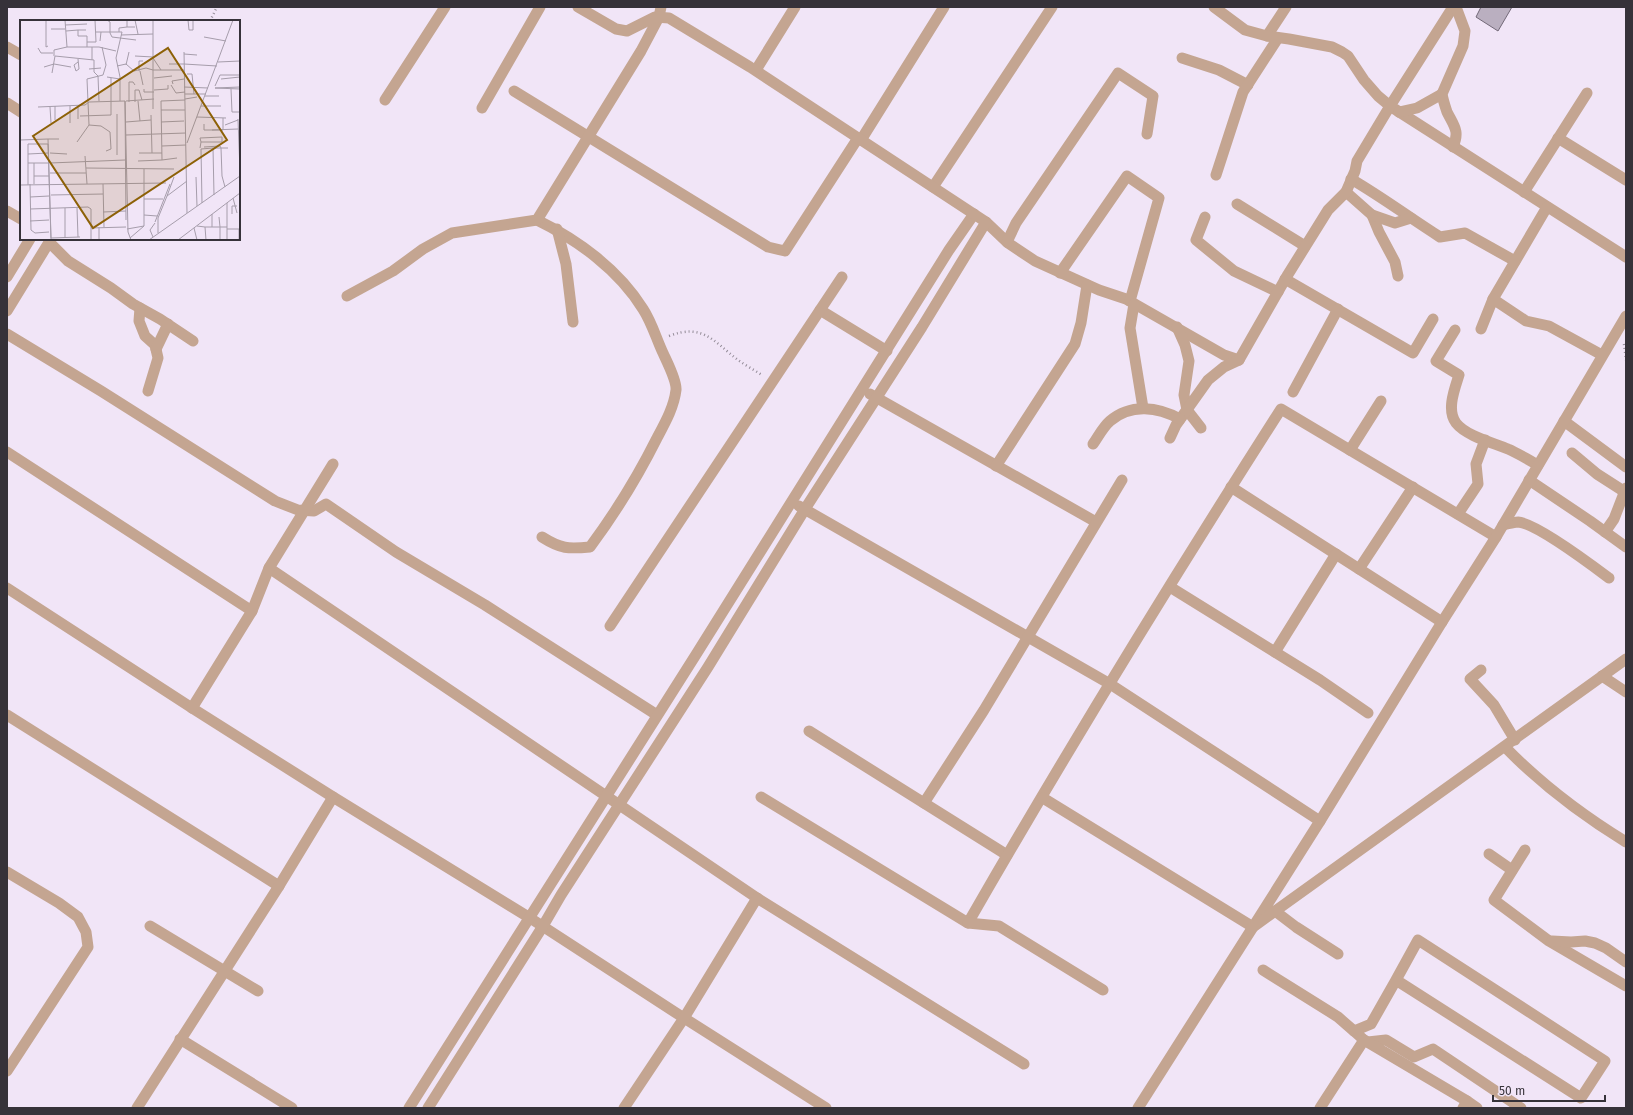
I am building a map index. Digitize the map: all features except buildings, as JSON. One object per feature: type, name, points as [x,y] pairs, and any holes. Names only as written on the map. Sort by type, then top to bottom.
[{"type":"street","points":[[385,100],[445,7]]},
{"type":"street","points":[[482,108],[540,7]]},
{"type":"street","points":[[578,7],[616,29],[627,31],[655,17],[660,12]]},
{"type":"street","points":[[756,70],[795,7]]},
{"type":"street","points":[[933,187],[1052,7]]},
{"type":"street","points":[[1214,7],[1245,30],[1266,36],[1332,47],[1342,52],[1348,56],[1364,80],[1378,96],[1394,109],[1626,257]]},
{"type":"street","points":[[1266,36],[1286,7]]},
{"type":"street","points":[[1394,109],[1417,108],[1442,94],[1463,46],[1465,31],[1454,7]]},
{"type":"street","points":[[1170,438],[1183,415],[1208,380],[1224,367],[1239,360],[1305,246],[1328,210],[1346,192],[1355,171],[1357,161],[1394,109],[1454,7]]},
{"type":"street","points":[[514,91],[768,247],[784,251],[859,139],[943,8]]},
{"type":"street","points":[[660,12],[756,70],[974,214],[986,222],[1007,242],[1035,261],[1087,285],[1132,302],[1224,355],[1239,360]]},
{"type":"street","points":[[538,220],[641,51],[660,12]]},
{"type":"street","points":[[1216,175],[1243,92],[1278,38]]},
{"type":"street","points":[[7,47],[20,54]]},
{"type":"street","points":[[1182,58],[1219,70],[1248,85]]},
{"type":"street","points":[[1007,242],[1016,223],[1118,73],[1153,96],[1147,134]]},
{"type":"street","points":[[1524,192],[1587,93]]},
{"type":"street","points":[[1442,94],[1447,110],[1456,128],[1457,139],[1453,147]]},
{"type":"street","points":[[7,103],[20,111]]},
{"type":"street","points":[[1558,138],[1626,180]]},
{"type":"street","points":[[1060,273],[1127,176],[1159,198],[1132,302],[1130,328],[1143,408]]},
{"type":"street","points":[[1351,179],[1383,198],[1440,237],[1465,233],[1515,261]]},
{"type":"street","points":[[1346,192],[1372,215],[1395,223],[1411,218]]},
{"type":"street","points":[[1237,204],[1305,246]]},
{"type":"street","points":[[1481,329],[1493,299],[1547,208]]},
{"type":"street","points":[[7,210],[20,218]]},
{"type":"street","points":[[409,1108],[607,798],[657,715],[711,633],[949,250],[974,214]]},
{"type":"street","points":[[1372,215],[1395,262],[1398,276]]},
{"type":"street","points":[[1205,217],[1196,240],[1234,270],[1278,292]]},
{"type":"street","points":[[347,296],[393,271],[423,249],[452,233],[538,220],[557,230],[583,247],[614,273],[633,294],[655,331],[676,389],[669,414],[633,483],[590,547],[571,549],[555,545],[542,536]]},
{"type":"street","points":[[428,1108],[544,926],[561,895],[620,806],[708,667],[805,509],[922,327],[986,222]]},
{"type":"street","points":[[557,230],[566,264],[573,322]]},
{"type":"street","points":[[7,277],[29,240]]},
{"type":"street","points":[[7,311],[50,240],[68,261],[193,341]]},
{"type":"street","points":[[610,626],[842,277]]},
{"type":"street","points":[[1285,279],[1413,353],[1433,319]]},
{"type":"street","points":[[996,466],[1076,344],[1087,285]]},
{"type":"street","points":[[1493,299],[1526,321],[1550,326],[1602,355]]},
{"type":"street","points":[[140,308],[139,321],[145,336],[155,345],[158,358],[148,391]]},
{"type":"street","points":[[820,310],[887,351]]},
{"type":"street","points":[[1293,392],[1338,310]]},
{"type":"street","points":[[1487,314],[1510,311]]},
{"type":"street","points":[[1138,1108],[1320,821],[1496,537],[1626,316]]},
{"type":"street","points":[[156,349],[168,324]]},
{"type":"street","points":[[1177,328],[1185,344],[1189,361],[1184,395],[1183,415]]},
{"type":"street","points":[[1454,330],[1436,360],[1459,375],[1453,394],[1451,407],[1455,422],[1466,430],[1509,449],[1538,465]]},
{"type":"street","points":[[7,334],[101,391],[275,501],[286,506],[314,511],[326,504],[396,552],[485,605],[657,715]]},
{"type":"street","points":[[862,390],[1096,522]]},
{"type":"street","points":[[1350,450],[1381,401]]},
{"type":"street","points":[[1093,444],[1109,421],[1134,408],[1143,408],[1183,415],[1201,428]]},
{"type":"street","points":[[968,923],[1110,684],[1231,487],[1281,409],[1496,537]]},
{"type":"street","points":[[1564,421],[1626,467]]},
{"type":"street","points":[[1458,514],[1478,484],[1476,464],[1486,440]]},
{"type":"street","points":[[7,452],[252,611]]},
{"type":"street","points":[[1572,453],[1597,474],[1625,490],[1614,519],[1605,532]]},
{"type":"street","points":[[192,708],[252,611],[269,568],[333,464]]},
{"type":"street","points":[[924,803],[1028,638],[1122,480]]},
{"type":"street","points":[[1529,480],[1626,547]]},
{"type":"street","points":[[1231,487],[1442,622]]},
{"type":"street","points":[[1359,568],[1413,487]]},
{"type":"street","points":[[792,502],[1110,684],[1320,821]]},
{"type":"street","points":[[1503,525],[1519,522],[1530,526],[1547,535],[1609,578]]},
{"type":"street","points":[[1275,652],[1336,554]]},
{"type":"street","points":[[269,568],[607,798],[758,898],[1024,1064]]},
{"type":"street","points":[[1170,587],[1275,652],[1368,713]]},
{"type":"street","points":[[7,588],[333,798],[544,926],[684,1018],[826,1108]]},
{"type":"street","points":[[1253,927],[1626,659]]},
{"type":"street","points":[[1481,670],[1470,679],[1494,705],[1515,740]]},
{"type":"street","points":[[1602,676],[1626,692]]},
{"type":"street","points":[[7,715],[279,886]]},
{"type":"street","points":[[809,731],[1007,856]]},
{"type":"street","points":[[1505,747],[1557,795],[1626,842]]},
{"type":"street","points":[[761,797],[968,923],[999,926],[1103,990]]},
{"type":"street","points":[[137,1108],[279,886],[333,798]]},
{"type":"street","points":[[1043,798],[1253,927]]},
{"type":"street","points":[[1525,850],[1494,900],[1549,941],[1626,986]]},
{"type":"street","points":[[1489,854],[1512,870]]},
{"type":"street","points":[[7,872],[59,903],[78,917],[86,932],[88,947],[7,1071]]},
{"type":"street","points":[[624,1108],[684,1018],[758,898]]},
{"type":"street","points":[[1275,911],[1296,927],[1338,954]]},
{"type":"street","points":[[150,926],[224,972],[258,991]]},
{"type":"street","points":[[1354,1030],[1371,1024],[1418,940],[1605,1061],[1581,1098],[1396,980]]},
{"type":"street","points":[[1549,941],[1585,941],[1596,943],[1626,962]]},
{"type":"street","points":[[1263,970],[1338,1016],[1366,1041],[1465,1105],[1477,1108]]},
{"type":"street","points":[[180,1039],[292,1108]]},
{"type":"street","points":[[1366,1041],[1386,1040],[1414,1057],[1433,1049],[1521,1108]]},
{"type":"street","points":[[1320,1108],[1366,1041]]},
{"type":"path","points":[[210,20],[217,7]]},
{"type":"path","points":[[658,340],[676,333],[693,331],[711,338],[738,359],[773,381]]}]
